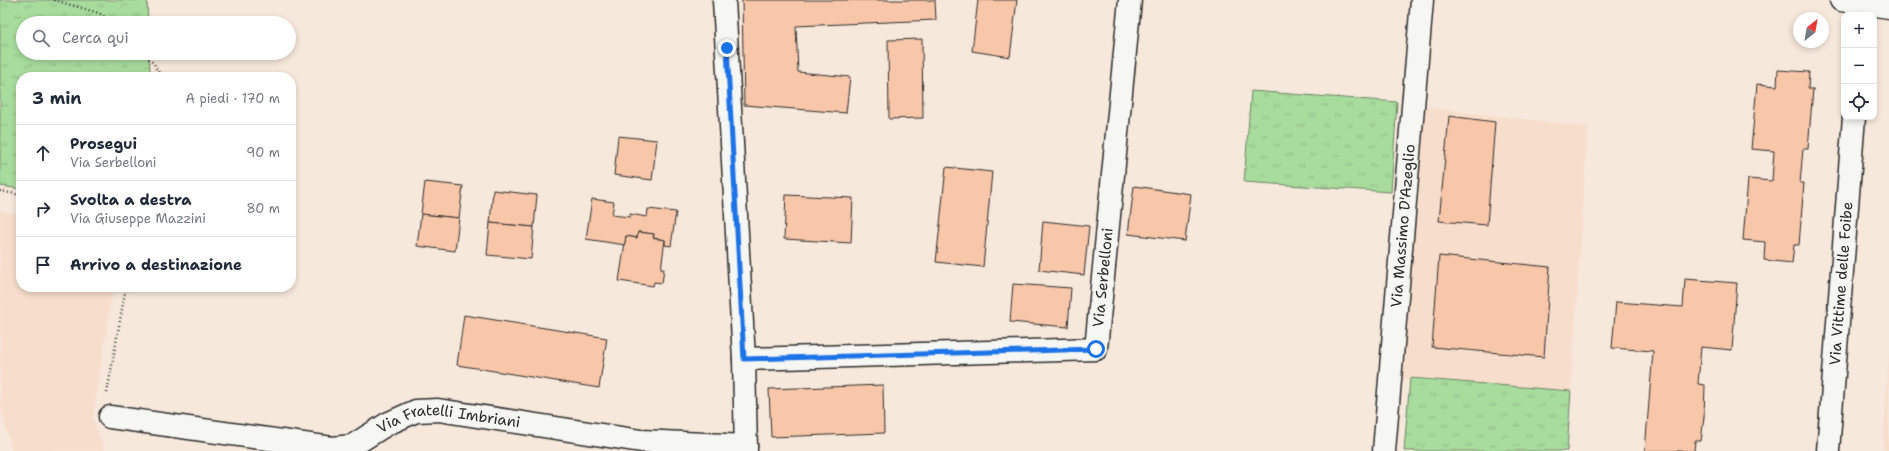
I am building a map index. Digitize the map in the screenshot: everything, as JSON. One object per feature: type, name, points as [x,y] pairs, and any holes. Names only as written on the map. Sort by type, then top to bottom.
[{"type":"street","points":[[724,0],[744,359],[746,449]]},
{"type":"street","name":"Via Serbelloni","points":[[744,359],[1096,349],[1130,0]]},
{"type":"street","name":"Via Massimo D'Azeglio","points":[[1384,451],[1422,0]]},
{"type":"street","points":[[1841,0],[1863,9],[1889,7]]},
{"type":"street","name":"Via Vittime delle Foibe","points":[[1828,451],[1854,120]]},
{"type":"street","name":"Via Fratelli Imbriani","points":[[110,417],[332,448],[352,446],[387,424],[416,411],[438,410],[641,441],[746,449]]},
{"type":"path","points":[[54,0],[99,13],[104,16]]},
{"type":"path","points":[[150,60],[158,72]]},
{"type":"path","points":[[0,192],[16,194]]},
{"type":"path","points":[[110,417],[105,406],[125,292]]},
{"type":"shaded area","points":[[1417,106],[1588,127],[1571,391],[1396,378]]},
{"type":"shaded area","points":[[0,211],[16,214],[16,292],[112,292],[93,419],[105,451],[12,451],[0,405]]},
{"type":"shaded area","points":[[1889,349],[1889,451],[1883,451]]},
{"type":"green space","points":[[0,0],[147,0],[148,16],[16,16],[16,60],[149,60],[150,72],[16,72],[16,188],[0,186]]},
{"type":"green space","points":[[1251,91],[1397,102],[1391,192],[1244,182]]},
{"type":"green space","points":[[1410,378],[1571,391],[1567,451],[1404,451]]},
{"type":"building","points":[[742,0],[935,0],[936,20],[796,26],[798,72],[850,77],[846,113],[744,105]]},
{"type":"building","points":[[978,0],[1017,0],[1010,57],[972,51]]},
{"type":"building","points":[[922,39],[923,118],[889,119],[888,40]]},
{"type":"building","points":[[1778,70],[1809,72],[1808,89],[1813,89],[1808,149],[1803,149],[1800,183],[1804,183],[1799,245],[1794,245],[1792,263],[1764,260],[1765,242],[1743,240],[1748,179],[1772,181],[1774,151],[1751,149],[1757,84],[1777,86]]},
{"type":"building","points":[[1449,116],[1495,122],[1487,225],[1439,221]]},
{"type":"building","points":[[618,136],[657,140],[652,180],[614,175]]},
{"type":"building","points":[[946,167],[992,172],[983,267],[936,262]]},
{"type":"building","points":[[425,182],[463,186],[459,218],[421,214]]},
{"type":"building","points":[[1134,186],[1191,194],[1185,241],[1128,234]]},
{"type":"building","points":[[493,190],[537,195],[534,227],[490,223]]},
{"type":"building","points":[[786,195],[853,198],[851,243],[784,239]]},
{"type":"building","points":[[592,199],[614,202],[612,215],[630,217],[630,214],[647,217],[648,209],[676,212],[671,246],[665,245],[665,240],[653,238],[654,234],[638,232],[637,238],[626,236],[625,245],[586,239]]},
{"type":"building","points":[[421,214],[459,218],[455,251],[417,246]]},
{"type":"building","points":[[1043,221],[1089,226],[1084,275],[1039,270]]},
{"type":"building","points":[[490,223],[534,227],[531,259],[487,255]]},
{"type":"building","points":[[638,232],[654,234],[653,238],[665,240],[661,269],[664,269],[662,283],[654,282],[653,286],[619,281],[626,236],[637,238]]},
{"type":"building","points":[[1439,256],[1550,267],[1544,357],[1432,347]]},
{"type":"building","points":[[1685,279],[1737,283],[1732,350],[1701,347],[1698,384],[1705,385],[1704,417],[1701,441],[1695,441],[1694,451],[1645,451],[1653,351],[1612,348],[1616,302],[1683,307]]},
{"type":"building","points":[[1013,284],[1071,288],[1068,327],[1010,322]]},
{"type":"building","points":[[464,315],[607,338],[599,388],[457,365]]},
{"type":"building","points":[[883,385],[884,433],[771,437],[769,389]]},
{"type":"route","points":[[727,48],[744,359],[1096,349]]}]
